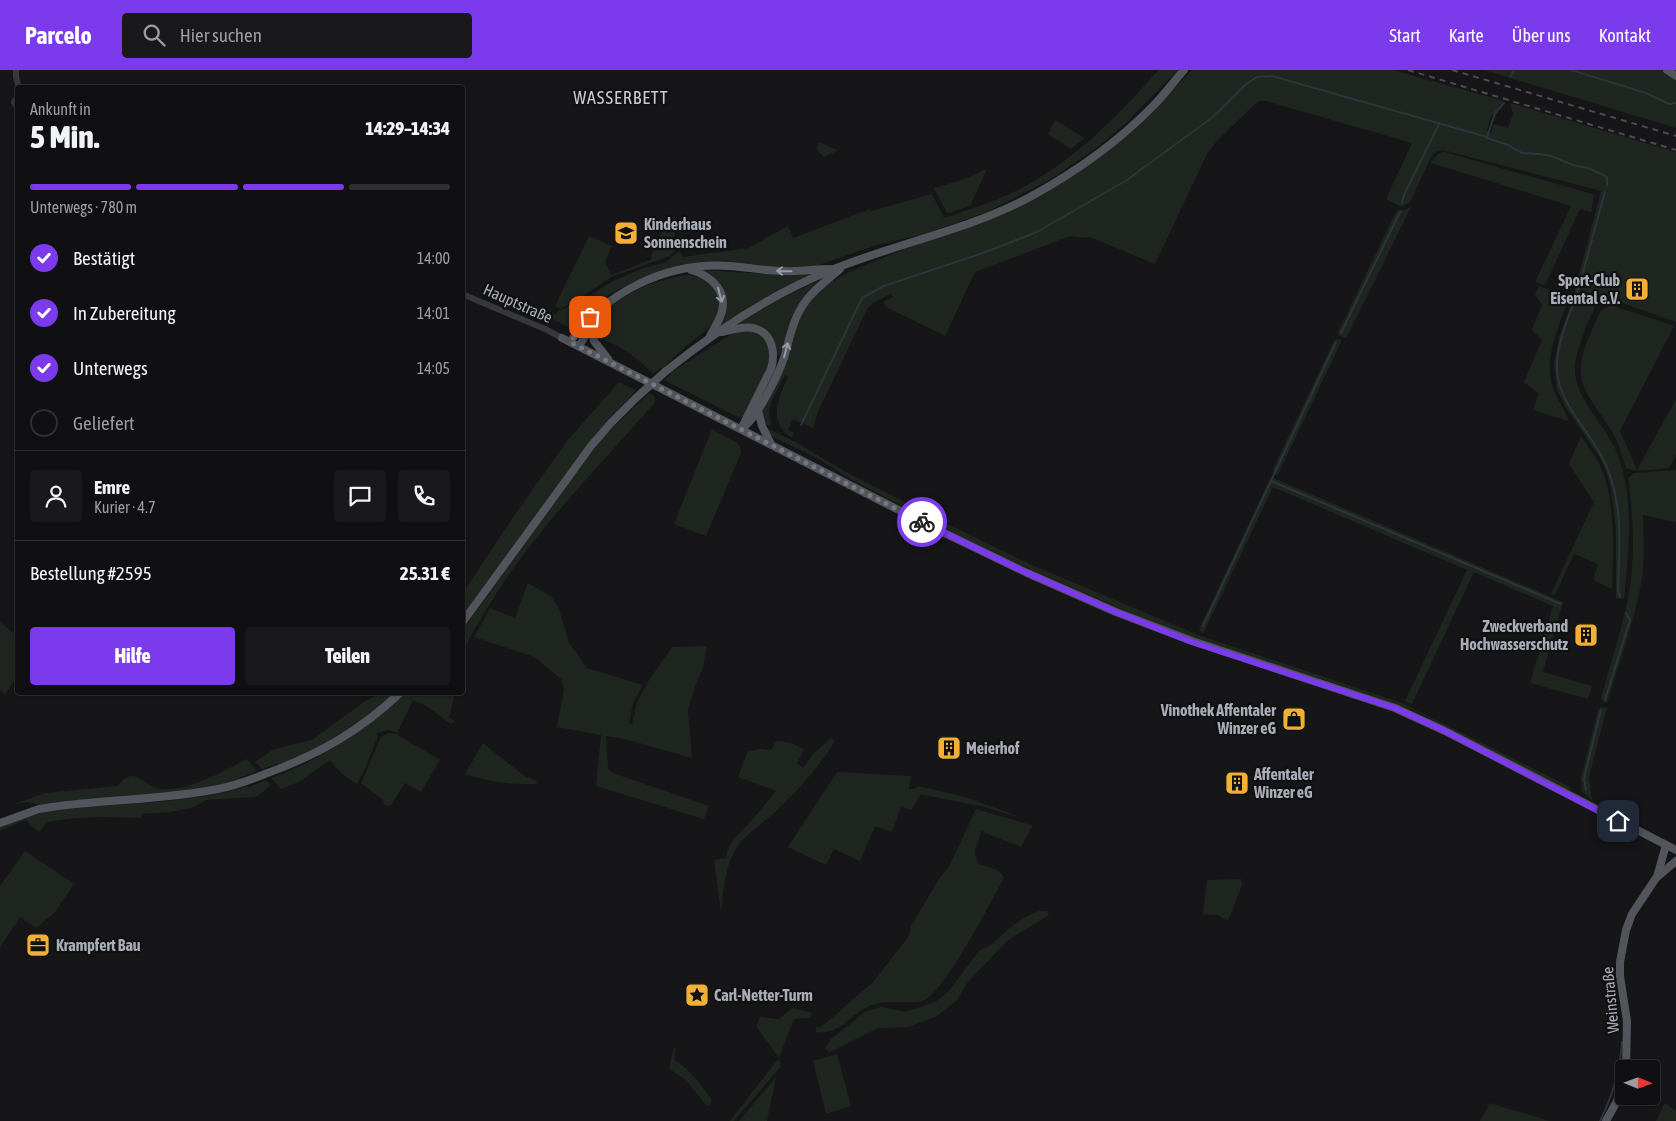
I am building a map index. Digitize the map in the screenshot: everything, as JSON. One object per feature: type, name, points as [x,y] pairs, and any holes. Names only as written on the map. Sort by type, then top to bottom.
[{"type":"main road","points":[[465,619],[570,473],[610,424],[637,397],[709,338],[779,295],[833,269],[983,218],[1029,197],[1075,170],[1106,147],[1154,105],[1184,70]]},
{"type":"main road","points":[[1667,70],[1676,76]]},
{"type":"main road","points":[[741,429],[749,424],[758,410],[784,358],[793,324],[800,309],[811,295],[843,265]]},
{"type":"main road","points":[[833,269],[787,272],[727,266],[706,266],[686,269],[644,282],[619,294],[598,309],[566,340],[1025,572],[1116,612],[1192,642],[1395,708],[1445,731],[1676,850]]},
{"type":"main road","points":[[686,269],[702,273],[711,279],[718,286],[722,296],[723,308],[709,338]]},
{"type":"main road","points":[[579,346],[591,326],[598,309]]},
{"type":"main road","points":[[591,326],[594,341],[611,363]]},
{"type":"main road","points":[[717,333],[743,327],[754,328],[763,332],[771,341],[774,351],[771,369],[741,429]]},
{"type":"main road","points":[[758,410],[762,426],[771,444]]},
{"type":"main road","points":[[0,823],[39,809],[218,790],[243,782],[287,766],[326,748],[356,730],[398,695]]},
{"type":"main road","name":"Weinstraße","points":[[1656,878],[1666,845]]},
{"type":"main road","name":"Weinstraße","points":[[1626,1060],[1627,1021],[1620,976],[1622,946],[1626,930],[1632,914],[1656,878],[1676,861]]},
{"type":"main road","points":[[1606,1121],[1615,1105]]},
{"type":"street","points":[[16,70],[19,85]]},
{"type":"street","name":"Hauptstraße","points":[[465,295],[545,329],[566,340]]},
{"type":"shaded area","points":[[1158,70],[1178,70],[1127,122],[1099,146],[1051,179],[987,212],[921,235],[877,245],[813,267],[794,269],[737,265],[648,276],[613,292],[600,301],[573,329],[550,318],[552,313],[556,315],[558,311],[577,303],[613,281],[644,268],[666,262],[679,251],[683,257],[748,248],[788,226],[793,238],[870,209],[871,211],[932,194],[944,218],[998,199],[1036,180],[1093,138],[1127,105]]},
{"type":"shaded area","points":[[1192,70],[1393,70],[1504,101],[1490,118],[1487,131],[1491,132],[1494,124],[1508,128],[1513,114],[1510,103],[1676,152],[1676,322],[1600,295],[1584,332],[1576,362],[1575,371],[1580,391],[1615,448],[1626,483],[1629,542],[1624,599],[1616,598],[1616,531],[1611,488],[1606,471],[1600,458],[1565,406],[1557,389],[1554,365],[1559,337],[1572,301],[1601,191],[1443,150],[1437,151],[1432,155],[1410,202],[1401,207],[1386,199],[1412,143],[1266,101],[1258,101],[1217,141],[1207,154],[1155,264],[1090,237],[1070,236],[975,272],[945,336],[888,308],[884,301],[893,297],[891,294],[874,302],[867,309],[817,414],[813,428],[793,419],[788,430],[794,433],[792,438],[779,425],[777,410],[778,402],[788,377],[785,375],[772,400],[769,412],[771,426],[763,424],[762,411],[803,310],[816,293],[851,271],[912,246],[968,228],[1033,199],[1062,182],[1087,166],[1160,103]]},
{"type":"shaded area","points":[[1484,70],[1661,70],[1676,81],[1676,128]]},
{"type":"shaded area","points":[[1055,120],[1085,138],[1071,149],[1048,134]]},
{"type":"shaded area","points":[[819,142],[837,151],[824,157],[818,151]]},
{"type":"shaded area","points":[[1445,152],[1594,196],[1591,212],[1580,209],[1545,285],[1535,282],[1571,206],[1431,163],[1438,154]]},
{"type":"shaded area","points":[[987,169],[970,206],[947,213],[934,188],[962,180]]},
{"type":"shaded area","points":[[1412,205],[1346,338],[1338,335],[1397,210],[1406,210]]},
{"type":"shaded area","points":[[670,216],[681,220],[670,246],[676,250],[670,256],[611,277],[576,301],[560,309],[555,306],[589,236],[612,246],[605,261],[611,275],[652,259],[651,255]]},
{"type":"shaded area","points":[[703,270],[787,275],[817,272],[766,297],[717,328],[721,321],[718,282],[713,276],[703,272]]},
{"type":"shaded area","points":[[690,275],[705,279],[714,288],[718,295],[718,311],[711,326],[662,369],[660,368],[653,374],[642,363],[619,347],[596,339],[596,323],[612,305],[637,290],[652,284],[666,279]]},
{"type":"shaded area","points":[[824,278],[811,291],[779,356],[770,336],[736,325],[773,302]]},
{"type":"shaded area","points":[[1539,286],[1568,296],[1569,299],[1558,328],[1550,358],[1551,379],[1568,421],[1533,410],[1539,394],[1524,382],[1542,340],[1532,330],[1542,304],[1535,295]]},
{"type":"shaded area","points":[[1609,306],[1614,306],[1674,326],[1620,431],[1637,470],[1626,468],[1614,435],[1589,397],[1581,375],[1581,363],[1585,348],[1598,316]]},
{"type":"shaded area","points":[[749,331],[761,335],[770,347],[769,367],[742,417],[740,418],[664,380],[671,375],[670,373],[730,335]]},
{"type":"shaded area","points":[[1336,339],[1342,340],[1277,476],[1273,471],[1274,467]]},
{"type":"shaded area","points":[[619,382],[636,390],[566,475],[465,613],[465,590],[567,441]]},
{"type":"shaded area","points":[[649,393],[654,396],[655,402],[565,503],[522,556],[475,628],[465,650],[465,627],[584,461],[608,432]]},
{"type":"shaded area","points":[[1676,399],[1676,455],[1669,468],[1637,470]]},
{"type":"shaded area","points":[[767,428],[933,518],[929,520],[852,480],[817,458],[773,437]]},
{"type":"shaded area","points":[[712,429],[737,443],[740,446],[741,453],[706,536],[674,524]]},
{"type":"shaded area","points":[[1581,436],[1602,469],[1610,498],[1613,529],[1612,589],[1593,580],[1598,564],[1574,554],[1555,595],[1551,594],[1594,502],[1569,464]]},
{"type":"shaded area","points":[[1676,470],[1676,522],[1643,515],[1643,567],[1638,599],[1607,703],[1603,702],[1601,698],[1624,614],[1632,574],[1633,532],[1628,478],[1634,473]]},
{"type":"shaded area","points":[[1271,477],[1563,602],[1543,672],[1592,686],[1588,699],[1530,683],[1553,606],[1474,572],[1412,704],[1405,701],[1467,570],[1273,487],[1203,634],[1199,629]]},
{"type":"shaded area","points":[[945,523],[1034,566],[1201,636],[1402,703],[1571,789],[1568,791],[1416,711],[1322,679],[1227,650],[1140,617],[1016,563],[941,527]]},
{"type":"shaded area","points":[[528,583],[551,596],[559,609],[569,643],[587,668],[643,685],[633,703],[629,724],[632,724],[637,702],[649,680],[672,647],[707,646],[703,668],[688,709],[692,758],[625,739],[606,736],[608,769],[613,773],[709,806],[704,819],[596,786],[601,735],[557,727],[564,689],[561,679],[534,657],[474,637],[490,608],[515,618]]},
{"type":"shaded area","points":[[0,622],[13,633],[15,630],[15,680],[5,694],[0,690]]},
{"type":"shaded area","points":[[376,695],[393,695],[353,726],[312,751],[280,765],[279,763],[262,769],[255,762],[274,749],[312,740]]},
{"type":"shaded area","points":[[403,695],[455,695],[449,718],[455,721],[451,724],[426,706],[413,700],[397,733],[389,730],[376,733],[378,736],[357,784],[342,774],[330,760],[299,782],[281,789],[271,778],[290,771],[325,753],[375,719]]},
{"type":"shaded area","points":[[1601,707],[1607,708],[1589,777],[1592,800],[1582,791],[1581,777],[1598,710]]},
{"type":"shaded area","points":[[389,733],[396,734],[440,760],[421,792],[405,783],[390,806],[385,805],[383,800],[361,783],[381,737]]},
{"type":"shaded area","points":[[831,738],[835,741],[809,777],[778,809],[745,838],[736,849],[727,871],[721,912],[714,860],[726,858],[729,846],[776,791],[738,777],[748,751],[771,750],[776,741],[791,743],[804,750],[797,763],[803,768],[813,754]]},
{"type":"shaded area","points":[[483,743],[523,775],[536,781],[537,784],[501,782],[465,774]]},
{"type":"shaded area","points":[[247,759],[257,771],[239,778],[239,780],[215,786],[167,793],[44,805],[25,802],[12,805],[45,793],[118,786],[124,779],[130,776],[135,776],[156,788],[173,789],[184,787],[206,779]]},
{"type":"shaded area","points":[[837,772],[911,776],[909,789],[915,789],[918,786],[966,797],[1025,819],[981,806],[920,795],[912,810],[901,807],[892,832],[875,826],[860,861],[834,849],[826,865],[788,847]]},
{"type":"shaded area","points":[[266,780],[271,785],[254,797],[206,800],[194,807],[171,812],[142,814],[142,818],[95,817],[59,820],[47,822],[39,832],[25,820],[0,831],[0,827],[29,816],[47,812],[199,797],[249,787]]},
{"type":"shaded area","points":[[976,809],[1031,825],[1032,827],[1021,847],[981,831],[975,851],[976,859],[979,864],[997,870],[1004,878],[978,926],[942,983],[931,995],[922,1001],[882,1002],[875,1004],[862,1010],[838,1028],[831,1031],[816,1032],[816,1027],[821,1027],[873,982],[909,936],[911,926],[939,879],[950,865]]},
{"type":"shaded area","points":[[25,851],[74,884],[55,912],[36,928],[20,917],[0,947],[0,886]]},
{"type":"shaded area","points":[[1241,879],[1242,885],[1228,921],[1218,915],[1203,914],[1207,880]]},
{"type":"shaded area","points":[[1039,911],[1047,911],[1049,915],[1008,940],[968,982],[957,1000],[937,1016],[909,1027],[878,1028],[830,1052],[825,1049],[831,1039],[865,1012],[881,1007],[906,1012],[935,1002],[948,992],[979,951],[992,944],[1013,925]]},
{"type":"shaded area","points":[[695,983],[708,990],[701,1005],[688,1001],[690,994],[696,996],[695,999],[699,1001],[702,996],[691,992]]},
{"type":"shaded area","points":[[792,1008],[810,1012],[812,1014],[809,1018],[794,1019],[779,1058],[756,1026],[760,1017],[779,1019]]},
{"type":"shaded area","points":[[674,1047],[676,1049],[674,1060],[690,1073],[704,1089],[712,1100],[709,1106],[685,1079],[669,1069]]},
{"type":"shaded area","points":[[837,1054],[851,1106],[826,1114],[813,1061]]},
{"type":"shaded area","points":[[779,1058],[781,1066],[734,1121],[730,1121]]},
{"type":"shaded area","points":[[776,1077],[767,1121],[739,1121]]},
{"type":"shaded area","points":[[1490,1103],[1549,1121],[1480,1121]]},
{"type":"shaded area","points":[[1665,1103],[1676,1111],[1676,1121],[1656,1121]]},
{"type":"waterway","points":[[1511,76],[1514,70]]},
{"type":"waterway","points":[[1571,70],[1646,93],[1669,104],[1676,103]]},
{"type":"waterway","points":[[801,425],[862,298],[884,286],[983,253],[1037,232],[1127,180],[1214,116],[1245,85],[1257,77],[1272,76],[1487,137],[1495,113],[1504,103]]},
{"type":"waterway","points":[[1402,203],[1404,195],[1439,124]]},
{"type":"waterway","points":[[1487,138],[1508,145],[1522,153],[1551,156],[1573,165],[1588,168],[1607,177],[1607,185]]},
{"type":"waterway","points":[[1605,192],[1580,283],[1560,343],[1557,367],[1560,388],[1564,397],[1595,444],[1608,469],[1613,485],[1619,520],[1618,590],[1620,597]]},
{"type":"waterway","points":[[1341,333],[1400,212]]},
{"type":"waterway","points":[[1203,626],[1336,342]]},
{"type":"waterway","points":[[1271,481],[1561,604]]},
{"type":"waterway","points":[[1605,700],[1630,620],[1626,613]]},
{"type":"waterway","points":[[1586,790],[1584,779],[1601,710]]},
{"type":"waterway","points":[[1600,1121],[1615,1083],[1620,1063],[1622,1042]]},
{"type":"railway","points":[[1408,70],[1676,150]]},
{"type":"railway","points":[[1452,70],[1676,136]]},
{"type":"way so far","points":[[590,317],[570,342],[922,522]]},
{"type":"place","name":"Kinderhaus Sonnenschein","points":[[626,233]]},
{"type":"place","name":"Sport-Club Eisental e.V.","points":[[1637,289]]},
{"type":"place","name":"Zweckverband Hochwasserschutz","points":[[1586,635]]},
{"type":"place","name":"Vinothek Affentaler Winzer eG","points":[[1294,719]]},
{"type":"place","name":"Meierhof","points":[[949,748]]},
{"type":"place","name":"Affentaler Winzer eG","points":[[1237,783]]},
{"type":"place","name":"Krampfert Bau","points":[[38,945]]},
{"type":"place","name":"Carl-Netter-Turm","points":[[697,995]]},
{"type":"district","name":"WASSERBETT","points":[[621,97]]},
{"type":"route","points":[[922,522],[1025,572],[1116,612],[1192,642],[1395,708],[1445,731],[1618,821]]}]
